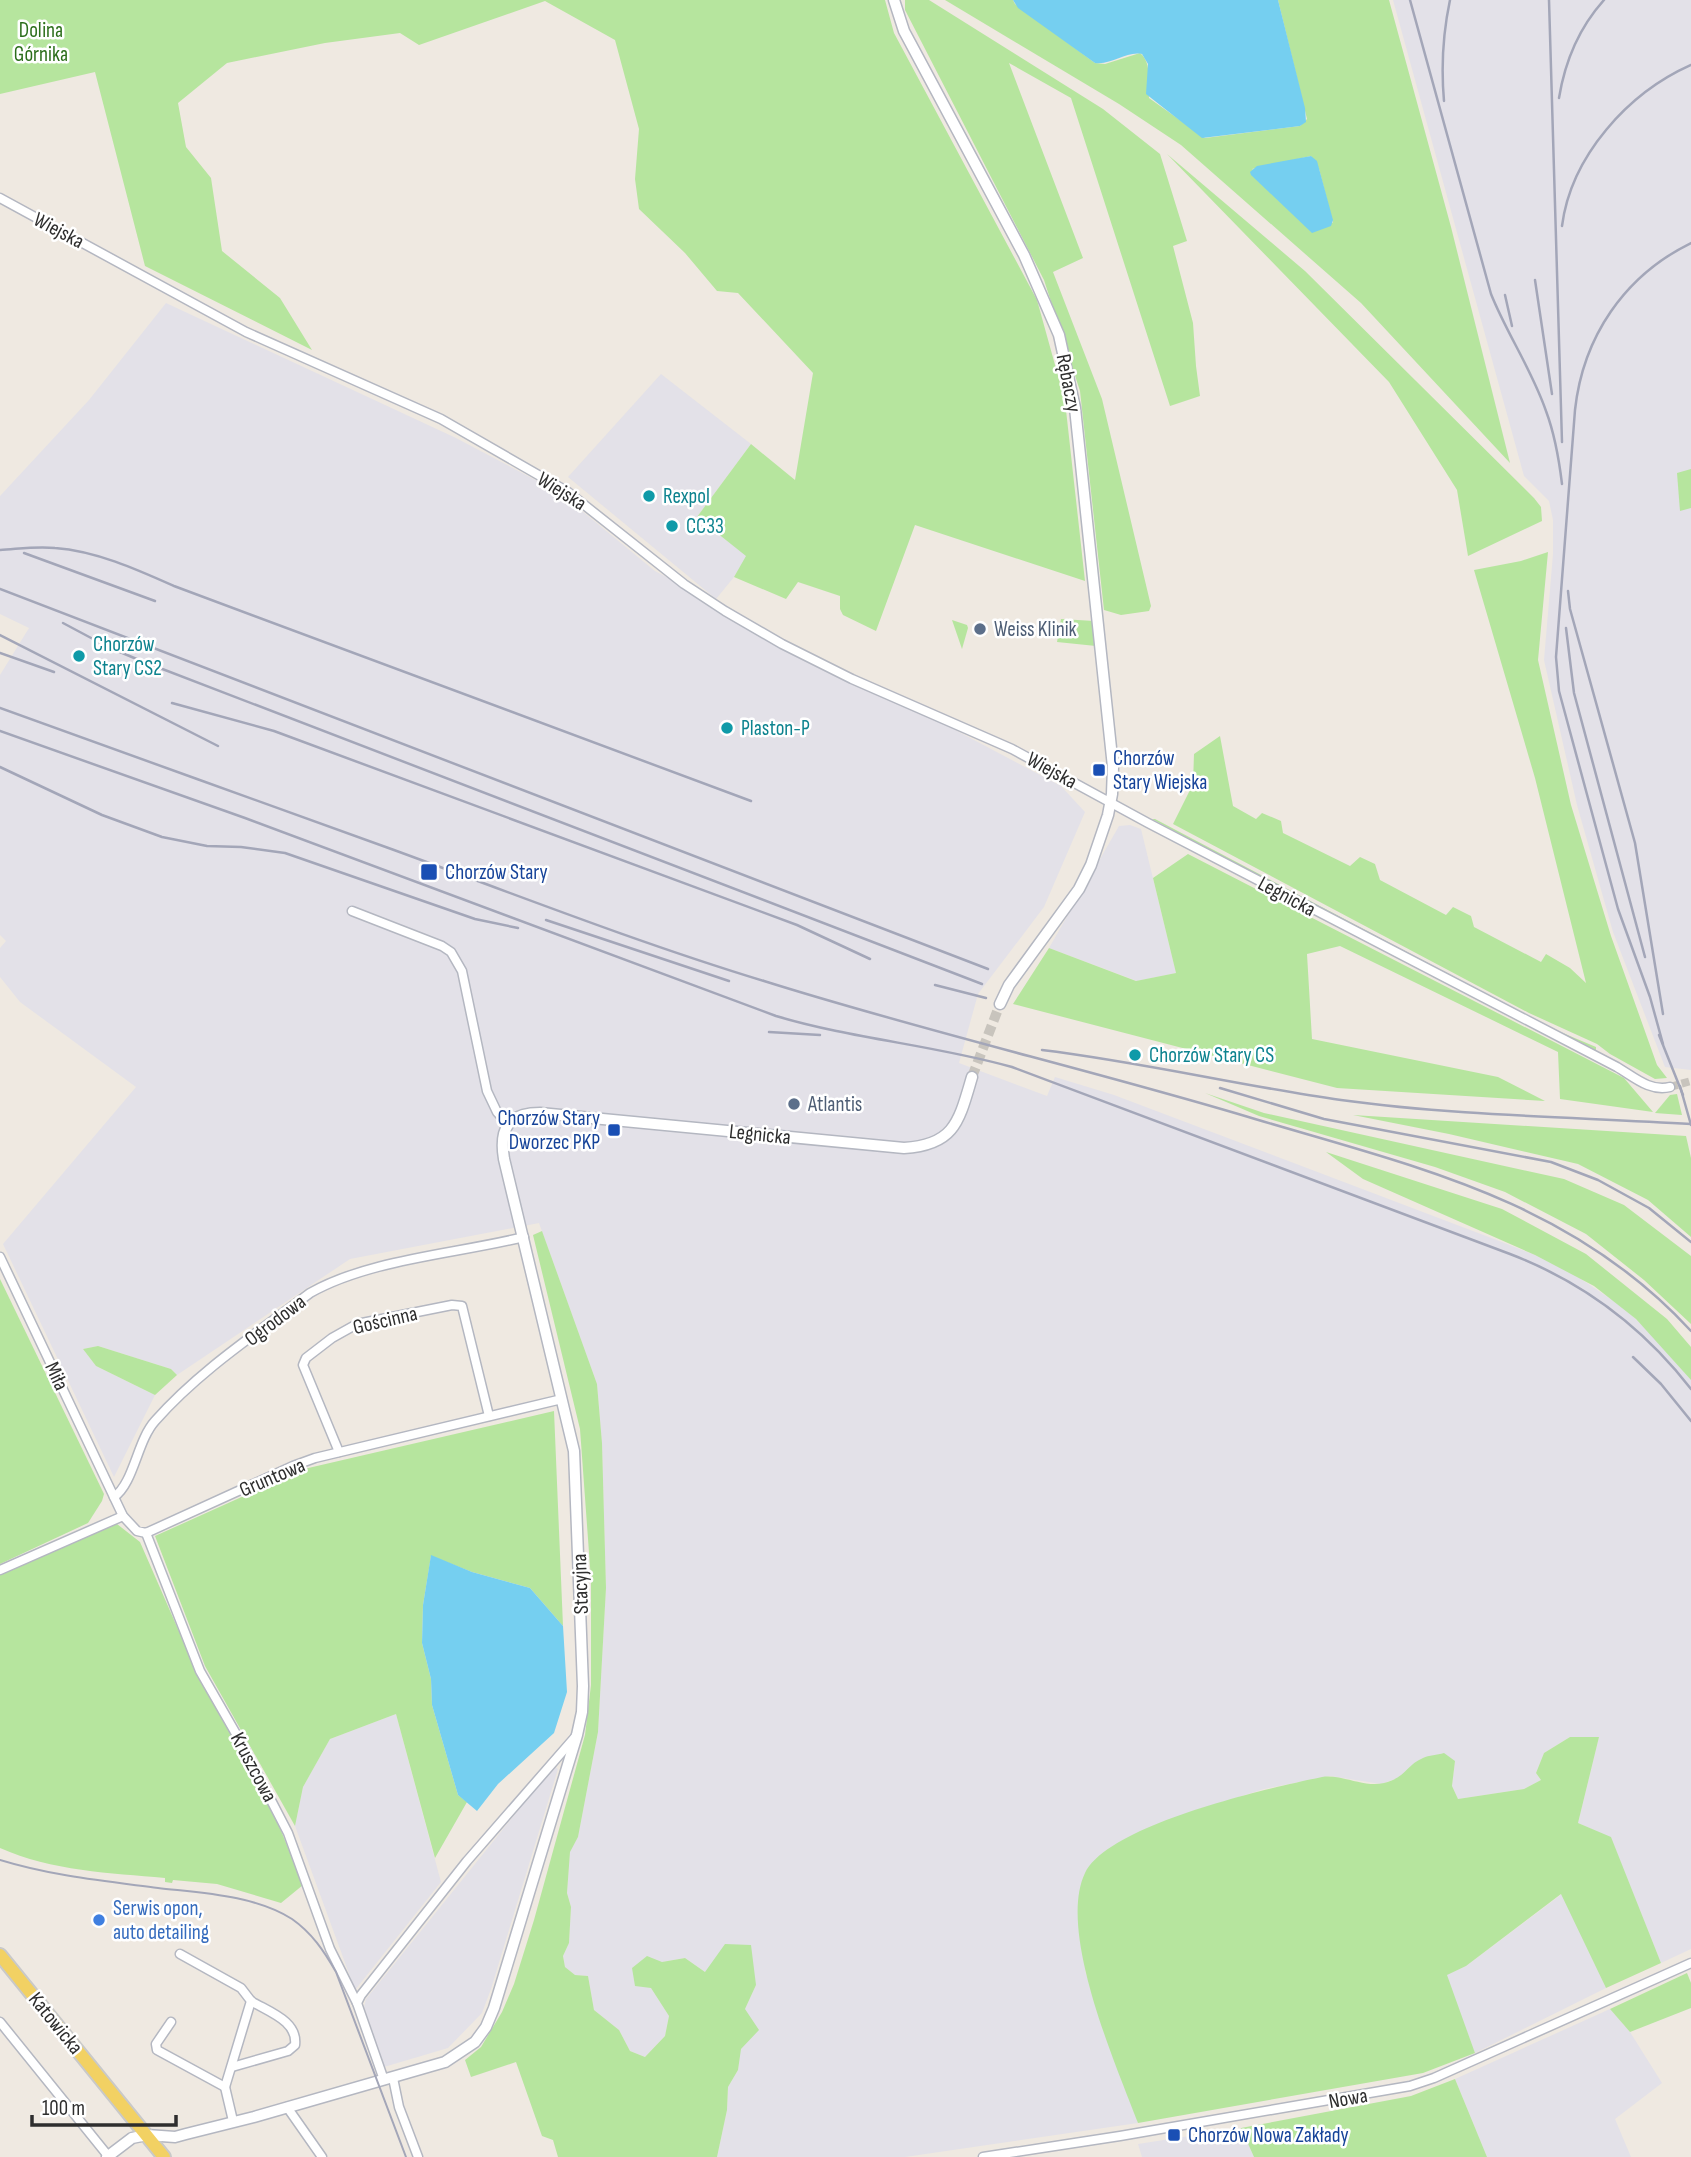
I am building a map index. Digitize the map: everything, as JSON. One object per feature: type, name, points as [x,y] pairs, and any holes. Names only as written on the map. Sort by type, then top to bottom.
[{"type":"main road","name":"Katowicka","points":[[0,1955],[164,2157]]},
{"type":"street","name":"Rębaczy","points":[[894,0],[904,31],[1024,255],[1059,335],[1075,408],[1113,767],[1111,804]]},
{"type":"street","name":"Wiejska","points":[[0,198],[246,332],[441,419],[568,492],[684,584],[724,611],[852,679],[1012,749],[1111,804]]},
{"type":"street","points":[[1000,1004],[1009,985],[1079,889],[1091,865],[1111,804]]},
{"type":"street","name":"Legnicka","points":[[1111,804],[1618,1067],[1651,1087],[1670,1087]]},
{"type":"street","points":[[352,911],[451,952],[462,971],[487,1091],[497,1112],[508,1124]]},
{"type":"street","name":"Legnicka","points":[[508,1124],[521,1115],[540,1113],[904,1148],[923,1147],[939,1142],[954,1127],[972,1077]]},
{"type":"street","name":"Stacyjna","points":[[147,2135],[174,2137],[388,2079],[451,2059],[475,2042],[494,2008],[577,1735],[582,1712],[583,1686],[574,1451],[502,1149],[502,1136],[508,1124]]},
{"type":"street","name":"Ogrodowa","points":[[114,1497],[124,1487],[141,1441],[154,1422],[199,1379],[310,1293],[327,1283],[359,1272],[524,1237]]},
{"type":"street","name":"Miła","points":[[0,1257],[114,1497]]},
{"type":"street","name":"Gościnna","points":[[339,1452],[303,1365],[306,1358],[332,1338],[357,1324],[452,1305],[462,1306],[489,1416]]},
{"type":"street","name":"Gruntowa","points":[[146,1534],[293,1466],[339,1452],[562,1399]]},
{"type":"street","points":[[114,1497],[123,1516],[137,1531],[146,1534]]},
{"type":"street","points":[[0,1570],[123,1516]]},
{"type":"street","name":"Kruszcowa","points":[[146,1534],[201,1671],[288,1833],[330,1949],[356,2003],[418,2157]]},
{"type":"street","points":[[356,2003],[467,1861],[577,1735]]},
{"type":"street","points":[[180,1954],[241,1988],[251,2001],[289,2024],[295,2035],[295,2045],[288,2051],[232,2067]]},
{"type":"street","name":"Nowa","points":[[983,2157],[1410,2086],[1434,2078],[1691,1963]]},
{"type":"street","points":[[233,2121],[225,2087],[251,2001]]},
{"type":"street","points":[[0,2022],[108,2157],[132,2138],[147,2135]]},
{"type":"street","points":[[171,2022],[156,2044],[157,2050],[225,2087]]},
{"type":"street","points":[[287,2107],[321,2157]]},
{"type":"shaded area","points":[[1393,0],[1691,0],[1691,1070],[1665,1067],[1613,932],[1577,805],[1544,660],[1553,554],[1553,520],[1549,501],[1524,476]]},
{"type":"shaded area","points":[[166,303],[456,438],[560,493],[655,571],[1061,786],[1085,812],[1044,907],[978,994],[959,1063],[1047,1096],[1055,1077],[1114,1095],[1494,1239],[1575,1275],[1624,1308],[1647,1330],[1691,1380],[1691,1949],[1661,1963],[1611,1838],[1578,1823],[1599,1737],[1570,1737],[1544,1753],[1536,1773],[1541,1780],[1524,1789],[1458,1799],[1452,1786],[1455,1761],[1409,1768],[1402,1777],[1381,1784],[1330,1776],[1264,1789],[1201,1809],[1085,1971],[1138,2123],[905,2157],[717,2157],[727,2110],[728,2087],[738,2070],[745,2009],[756,1985],[705,1972],[685,1958],[662,1962],[651,1988],[669,2016],[665,2036],[645,2057],[630,2051],[619,2030],[594,2010],[588,1976],[575,1975],[565,1967],[563,1956],[569,1943],[571,1907],[567,1893],[570,1851],[578,1837],[598,1732],[606,1588],[602,1443],[597,1384],[539,1223],[350,1259],[177,1375],[171,1369],[98,1346],[83,1349],[96,1366],[155,1395],[114,1477],[3,1244],[136,1087],[20,1002],[0,977],[0,948],[6,941],[0,935],[0,675],[29,628],[0,614],[0,496],[89,400]]},
{"type":"shaded area","points":[[661,374],[751,444],[697,517],[747,556],[716,599],[568,477]]},
{"type":"shaded area","points":[[1130,825],[1141,829],[1176,973],[1137,981],[1049,948],[1119,826]]},
{"type":"shaded area","points":[[396,1714],[441,1882],[355,1990],[295,1826],[303,1787],[330,1739]]},
{"type":"shaded area","points":[[554,1766],[558,1769],[482,2013],[448,2048],[384,2067],[364,2007],[366,1999]]},
{"type":"shaded area","points":[[1562,1894],[1606,1988],[1475,2053],[1446,1975],[1466,1966]]},
{"type":"shaded area","points":[[1610,2009],[1630,2032],[1662,2083],[1615,2119],[1631,2157],[1487,2157],[1455,2079]]},
{"type":"shaded area","points":[[1241,2128],[1254,2157],[1142,2157],[1138,2144]]},
{"type":"green space","name":"Dolina Górnika","points":[[0,0],[885,0],[894,33],[1037,300],[1065,401],[1085,581],[915,525],[876,631],[843,615],[840,596],[798,582],[786,599],[734,577],[746,556],[697,517],[751,444],[795,480],[813,373],[738,293],[717,291],[685,253],[639,209],[635,179],[639,129],[615,40],[545,1],[419,45],[400,33],[325,43],[227,63],[178,103],[186,147],[211,178],[222,251],[280,298],[312,350],[145,266],[95,72],[0,94]]},
{"type":"green space","points":[[905,0],[929,0],[1103,109],[1160,154],[1187,241],[1173,246],[1193,323],[1200,396],[1170,406],[1071,98],[1009,63],[1083,258],[1053,272],[1102,399],[1151,606],[1149,611],[1121,615],[1104,610],[1080,391],[1044,280],[905,10]]},
{"type":"green space","points":[[945,0],[1013,0],[1095,63],[1105,64],[1140,53],[1148,67],[1149,98],[1205,138],[1300,126],[1307,119],[1278,0],[1389,0],[1451,227],[1510,463],[1361,303],[1181,145],[1119,104]],"holes":[[[1311,156],[1319,169],[1333,223],[1252,169]]]},
{"type":"green space","points":[[1167,154],[1305,271],[1534,498],[1541,507],[1542,521],[1468,556],[1457,490],[1389,382]]},
{"type":"green space","points":[[1691,469],[1691,508],[1680,511],[1677,473]]},
{"type":"green space","points":[[1548,552],[1538,660],[1571,805],[1611,936],[1657,1065],[1667,1078],[1655,1079],[1597,1044],[1529,1013],[1173,824],[1193,784],[1194,754],[1220,736],[1233,806],[1256,819],[1262,813],[1281,821],[1283,833],[1350,866],[1360,857],[1375,864],[1380,880],[1446,915],[1453,907],[1471,916],[1474,927],[1541,962],[1546,954],[1570,968],[1586,983],[1535,778],[1474,570],[1521,561]]},
{"type":"green space","points":[[1061,619],[1094,621],[1096,646],[1057,642]]},
{"type":"green space","points":[[952,620],[967,625],[962,649]]},
{"type":"green space","points":[[1152,819],[1551,1028],[1596,1047],[1596,1052],[1370,936]]},
{"type":"green space","points":[[1188,854],[1624,1078],[1653,1112],[1560,1099],[1558,1052],[1340,946],[1307,954],[1312,1039],[1498,1077],[1545,1101],[1337,1088],[1013,1004],[1049,948],[1136,981],[1176,973],[1153,878]]},
{"type":"green space","points":[[1205,1093],[1264,1113],[1564,1179],[1624,1205],[1691,1256],[1691,1324],[1644,1280],[1586,1234],[1505,1192],[1435,1167],[1259,1116]]},
{"type":"green space","points":[[1677,1094],[1682,1115],[1655,1113],[1670,1095]]},
{"type":"green space","points":[[1353,1115],[1686,1136],[1691,1158],[1691,1237],[1648,1200],[1578,1164]]},
{"type":"green space","points":[[1326,1152],[1502,1209],[1586,1254],[1667,1319],[1691,1347],[1691,1380],[1636,1319],[1594,1286],[1535,1255],[1363,1179]]},
{"type":"green space","points":[[542,1231],[597,1384],[602,1443],[606,1588],[598,1732],[578,1837],[570,1852],[567,1893],[571,1907],[569,1943],[563,1956],[565,1967],[575,1975],[588,1976],[594,2010],[619,2030],[630,2051],[645,2057],[665,2036],[669,2016],[651,1988],[635,1986],[632,1968],[647,1956],[662,1962],[685,1958],[705,1972],[725,1944],[751,1945],[756,1985],[745,2009],[759,2030],[741,2049],[738,2070],[728,2087],[727,2110],[717,2157],[558,2157],[553,2140],[542,2136],[516,2062],[471,2077],[465,2060],[481,2047],[502,2012],[514,1984],[585,1735],[591,1685],[591,1580],[580,1429],[533,1235]]},
{"type":"green space","points":[[0,1279],[104,1494],[88,1523],[0,1564]]},
{"type":"green space","points":[[98,1346],[171,1369],[177,1375],[155,1395],[96,1366],[83,1349]]},
{"type":"green space","points":[[554,1411],[563,1626],[530,1588],[472,1572],[431,1556],[423,1605],[422,1643],[431,1679],[432,1705],[458,1795],[467,1802],[435,1858],[396,1714],[330,1739],[303,1787],[295,1826],[205,1666],[155,1536],[304,1469]]},
{"type":"green space","points":[[117,1524],[140,1542],[195,1668],[265,1791],[303,1885],[281,1903],[217,1884],[173,1880],[172,1883],[165,1882],[165,1878],[81,1870],[40,1862],[0,1848],[0,1573]]},
{"type":"green space","points":[[1570,1737],[1599,1737],[1578,1823],[1611,1837],[1661,1963],[1606,1988],[1561,1894],[1466,1966],[1447,1975],[1475,2053],[1423,2073],[1138,2123],[1104,2034],[1084,1962],[1078,1928],[1078,1898],[1085,1873],[1100,1855],[1125,1839],[1157,1824],[1230,1799],[1322,1777],[1337,1777],[1369,1784],[1384,1783],[1397,1778],[1423,1758],[1444,1753],[1455,1761],[1452,1786],[1458,1799],[1524,1789],[1541,1780],[1536,1773],[1544,1753]]},
{"type":"green space","points":[[1687,1973],[1691,1983],[1691,2008],[1630,2032],[1610,2009]]},
{"type":"green space","points":[[1455,2079],[1487,2157],[1254,2157],[1241,2128],[1411,2096]]},
{"type":"water","points":[[1013,0],[1278,0],[1305,108],[1306,122],[1300,126],[1202,138],[1146,94],[1148,64],[1142,54],[1130,54],[1108,62],[1095,63],[1018,8]]},
{"type":"water","points":[[1311,156],[1317,161],[1333,220],[1331,226],[1312,233],[1250,172],[1257,166]]},
{"type":"water","points":[[431,1555],[472,1572],[530,1588],[563,1626],[567,1692],[554,1733],[498,1784],[477,1811],[458,1795],[432,1705],[431,1679],[422,1643],[423,1605]]},
{"type":"tunnel","points":[[972,1077],[1000,1004]]},
{"type":"tunnel","points":[[1670,1087],[1691,1081]]},
{"type":"tram line","points":[[0,1860],[78,1877],[227,1896],[261,1905],[292,1919],[317,1943],[336,1972],[406,2157]]},
{"type":"railway","points":[[1410,0],[1491,294],[1546,411],[1562,484]]},
{"type":"railway","points":[[1444,101],[1443,50],[1450,0]]},
{"type":"railway","points":[[1549,0],[1562,442]]},
{"type":"railway","points":[[1559,98],[1574,46],[1587,22],[1604,0]]},
{"type":"railway","points":[[1562,226],[1577,175],[1606,130],[1646,92],[1691,65]]},
{"type":"railway","points":[[1663,1044],[1650,997],[1618,909],[1559,691],[1556,657],[1575,410],[1587,358],[1611,312],[1627,291],[1667,257],[1691,243]]},
{"type":"railway","points":[[1535,280],[1552,394]]},
{"type":"railway","points":[[1505,295],[1512,326]]},
{"type":"railway","points":[[0,550],[55,548],[116,562],[751,801]]},
{"type":"railway","points":[[24,553],[155,601]]},
{"type":"railway","points":[[0,589],[988,969]]},
{"type":"railway","points":[[1568,591],[1570,609],[1635,843],[1663,1014]]},
{"type":"railway","points":[[63,623],[139,660],[982,984]]},
{"type":"railway","points":[[1566,628],[1574,693],[1645,957]]},
{"type":"railway","points":[[0,635],[218,746]]},
{"type":"railway","points":[[0,653],[54,672]]},
{"type":"railway","points":[[172,703],[274,731],[797,925],[870,959]]},
{"type":"railway","points":[[0,708],[717,966],[825,1000],[1194,1101],[1433,1173],[1489,1194],[1543,1219],[1595,1250],[1645,1287],[1691,1331]]},
{"type":"railway","points":[[0,731],[245,818],[776,1016],[834,1031],[1012,1067],[1510,1254],[1562,1278],[1610,1309],[1653,1346],[1691,1389]]},
{"type":"railway","points":[[0,767],[102,815],[162,837],[207,846],[285,853],[475,919],[518,928]]},
{"type":"railway","points":[[546,920],[729,981]]},
{"type":"railway","points":[[935,985],[986,998]]},
{"type":"railway","points":[[769,1032],[820,1035]]},
{"type":"railway","points":[[1659,1035],[1683,1095]]},
{"type":"railway","points":[[1042,1050],[1384,1105],[1472,1113],[1691,1124]]},
{"type":"railway","points":[[1680,1086],[1691,1125]]},
{"type":"railway","points":[[1220,1088],[1324,1119],[1551,1162],[1598,1180],[1649,1208],[1691,1242]]},
{"type":"railway","points":[[1633,1357],[1661,1384],[1691,1421]]},
{"type":"place","name":"Rexpol","points":[[649,496]]},
{"type":"place","name":"CC33","points":[[672,526]]},
{"type":"place","name":"Weiss Klinik","points":[[980,629]]},
{"type":"place","name":"Chorzów Stary CS2","points":[[79,656]]},
{"type":"place","name":"Plaston-P","points":[[727,728]]},
{"type":"place","name":"Chorzów Stary Wiejska","points":[[1099,770]]},
{"type":"place","name":"Chorzów Stary","points":[[429,872]]},
{"type":"place","name":"Chorzów Stary CS","points":[[1135,1055]]},
{"type":"place","name":"Atlantis","points":[[794,1104]]},
{"type":"place","name":"Chorzów Stary Dworzec PKP","points":[[614,1130]]},
{"type":"place","name":"Serwis opon, auto detailing","points":[[99,1920]]},
{"type":"place","name":"Chorzów Nowa Zakłady","points":[[1174,2135]]}]
